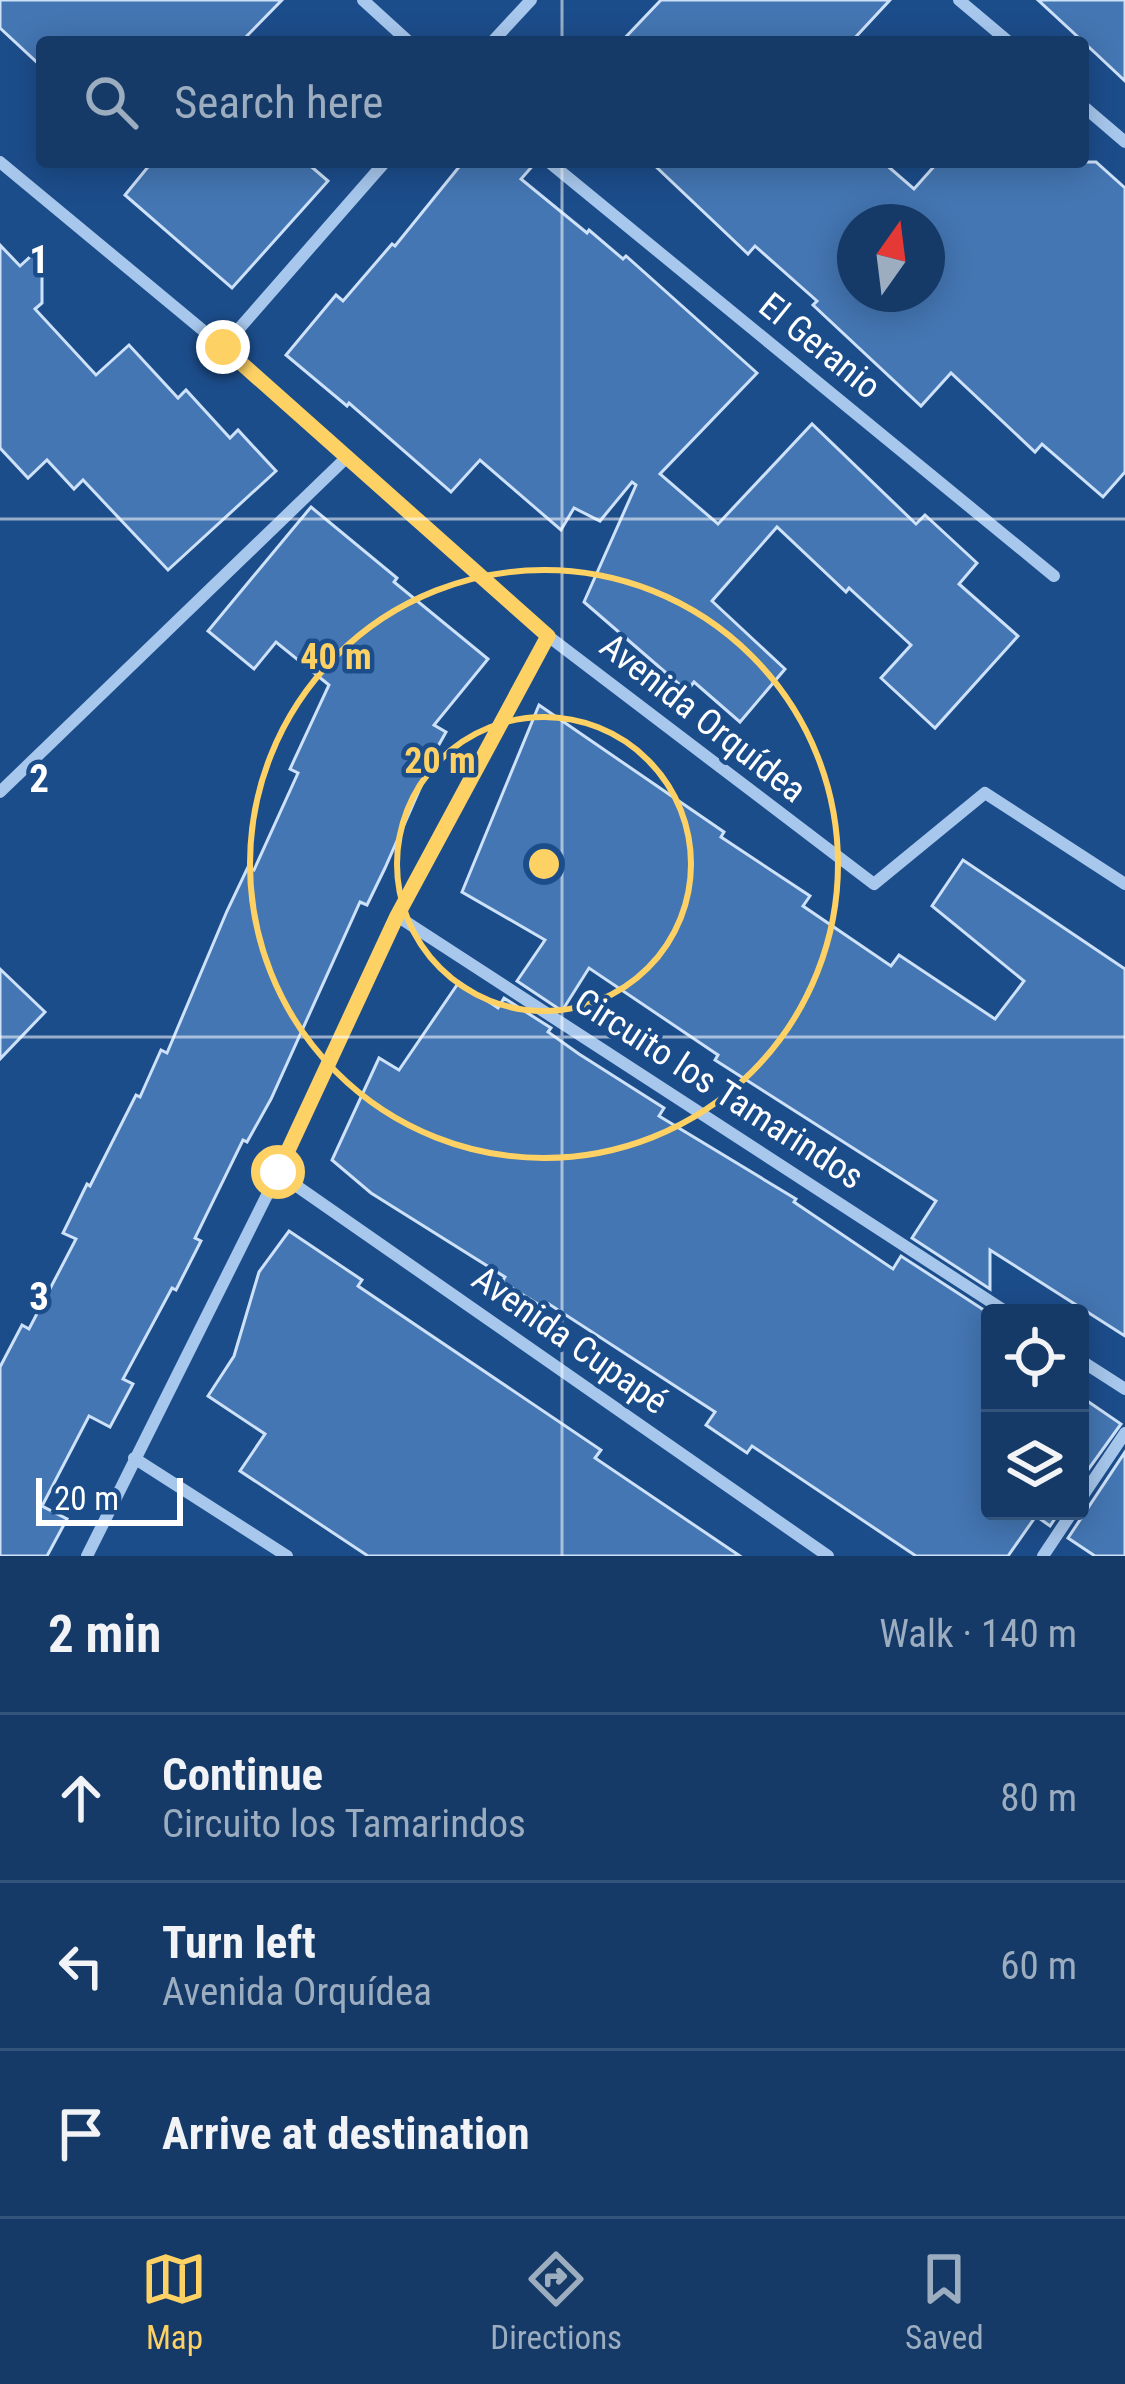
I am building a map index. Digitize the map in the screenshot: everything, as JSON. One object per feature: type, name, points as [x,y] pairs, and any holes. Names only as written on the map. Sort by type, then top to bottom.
[{"type":"street","points":[[363,0],[402,36]]},
{"type":"street","points":[[498,36],[531,0]]},
{"type":"street","points":[[959,0],[1002,36]]},
{"type":"street","points":[[1089,111],[1125,142]]},
{"type":"street","name":"Avenida Orquídea","points":[[0,161],[223,347],[548,636],[874,884],[985,793],[1125,884]]},
{"type":"street","points":[[223,347],[380,168]]},
{"type":"street","name":"El Geranio","points":[[556,168],[1054,575]]},
{"type":"street","points":[[0,792],[346,459]]},
{"type":"street","points":[[87,1556],[278,1172],[397,916],[548,636]]},
{"type":"street","name":"Circuito los Tamarindos","points":[[397,916],[994,1304]]},
{"type":"street","name":"Avenida Cupapé","points":[[278,1172],[828,1556]]},
{"type":"street","points":[[1089,1366],[1125,1389]]},
{"type":"street","points":[[1089,1487],[1125,1433]]},
{"type":"street","points":[[134,1458],[287,1556]]},
{"type":"street","points":[[1043,1556],[1067,1520]]},
{"type":"building","points":[[0,0],[282,0],[247,36],[36,36],[36,61],[0,28]]},
{"type":"building","points":[[661,0],[890,0],[857,36],[627,36]]},
{"type":"building","points":[[1038,0],[1125,0],[1125,81],[1089,47],[1089,36],[1077,36]]},
{"type":"building","points":[[1089,162],[1096,162],[1125,188],[1125,472],[1103,497],[1042,444],[1035,452],[951,373],[921,406],[813,305],[817,301],[755,246],[748,254],[657,168],[890,168],[914,189],[933,168],[1089,168]]},
{"type":"building","points":[[147,168],[313,168],[328,181],[232,288],[125,195]]},
{"type":"building","points":[[458,168],[531,168],[521,179],[587,233],[589,230],[623,259],[626,256],[757,373],[660,474],[718,524],[812,424],[916,524],[925,515],[977,563],[959,584],[1018,636],[935,728],[881,678],[911,645],[777,527],[712,601],[785,669],[740,722],[694,682],[687,691],[584,602],[636,485],[632,482],[600,521],[574,508],[561,530],[480,460],[451,492],[286,355],[336,295],[343,301]]},
{"type":"building","points":[[0,245],[20,266],[42,246],[42,303],[35,309],[96,375],[129,345],[178,398],[186,390],[230,438],[238,430],[276,471],[168,570],[83,480],[74,489],[47,460],[28,478],[0,448]]},
{"type":"building","points":[[311,507],[488,659],[434,725],[446,732],[422,775],[385,868],[367,905],[360,902],[271,1099],[247,1142],[243,1140],[195,1238],[201,1241],[123,1379],[133,1384],[110,1427],[89,1416],[42,1506],[67,1519],[47,1556],[0,1556],[0,1367],[22,1325],[29,1329],[76,1239],[63,1233],[87,1184],[90,1186],[136,1095],[140,1097],[161,1050],[167,1053],[227,911],[248,867],[254,870],[298,773],[290,769],[329,685],[276,642],[254,669],[208,631]]},
{"type":"building","points":[[539,705],[810,896],[803,906],[891,966],[899,955],[995,1019],[1024,981],[932,906],[963,860],[1125,969],[1125,1336],[1089,1313],[1089,1304],[1075,1304],[990,1250],[990,1289],[912,1238],[936,1201],[715,1060],[718,1055],[589,968],[562,1011],[517,981],[545,940],[462,892]]},
{"type":"building","points":[[0,969],[45,1012],[0,1059]]},
{"type":"building","points":[[459,982],[498,1008],[504,998],[551,1028],[548,1032],[579,1054],[664,1108],[659,1116],[796,1199],[794,1202],[893,1269],[901,1256],[981,1308],[981,1520],[1033,1520],[1008,1556],[916,1556],[752,1446],[747,1453],[706,1425],[715,1412],[549,1304],[546,1309],[502,1282],[505,1277],[371,1193],[332,1160],[379,1058],[399,1070]]},
{"type":"building","points":[[289,1231],[362,1280],[358,1286],[601,1450],[595,1458],[740,1556],[368,1556],[240,1471],[265,1434],[208,1396],[234,1356],[259,1272]]},
{"type":"building","points":[[1089,1402],[1121,1424],[1089,1468]]},
{"type":"building","points":[[1125,1452],[1125,1556],[1095,1556],[1068,1538],[1080,1520],[1089,1520],[1089,1506]]},
{"type":"route","points":[[223,347],[548,636],[397,916],[278,1172]]}]
